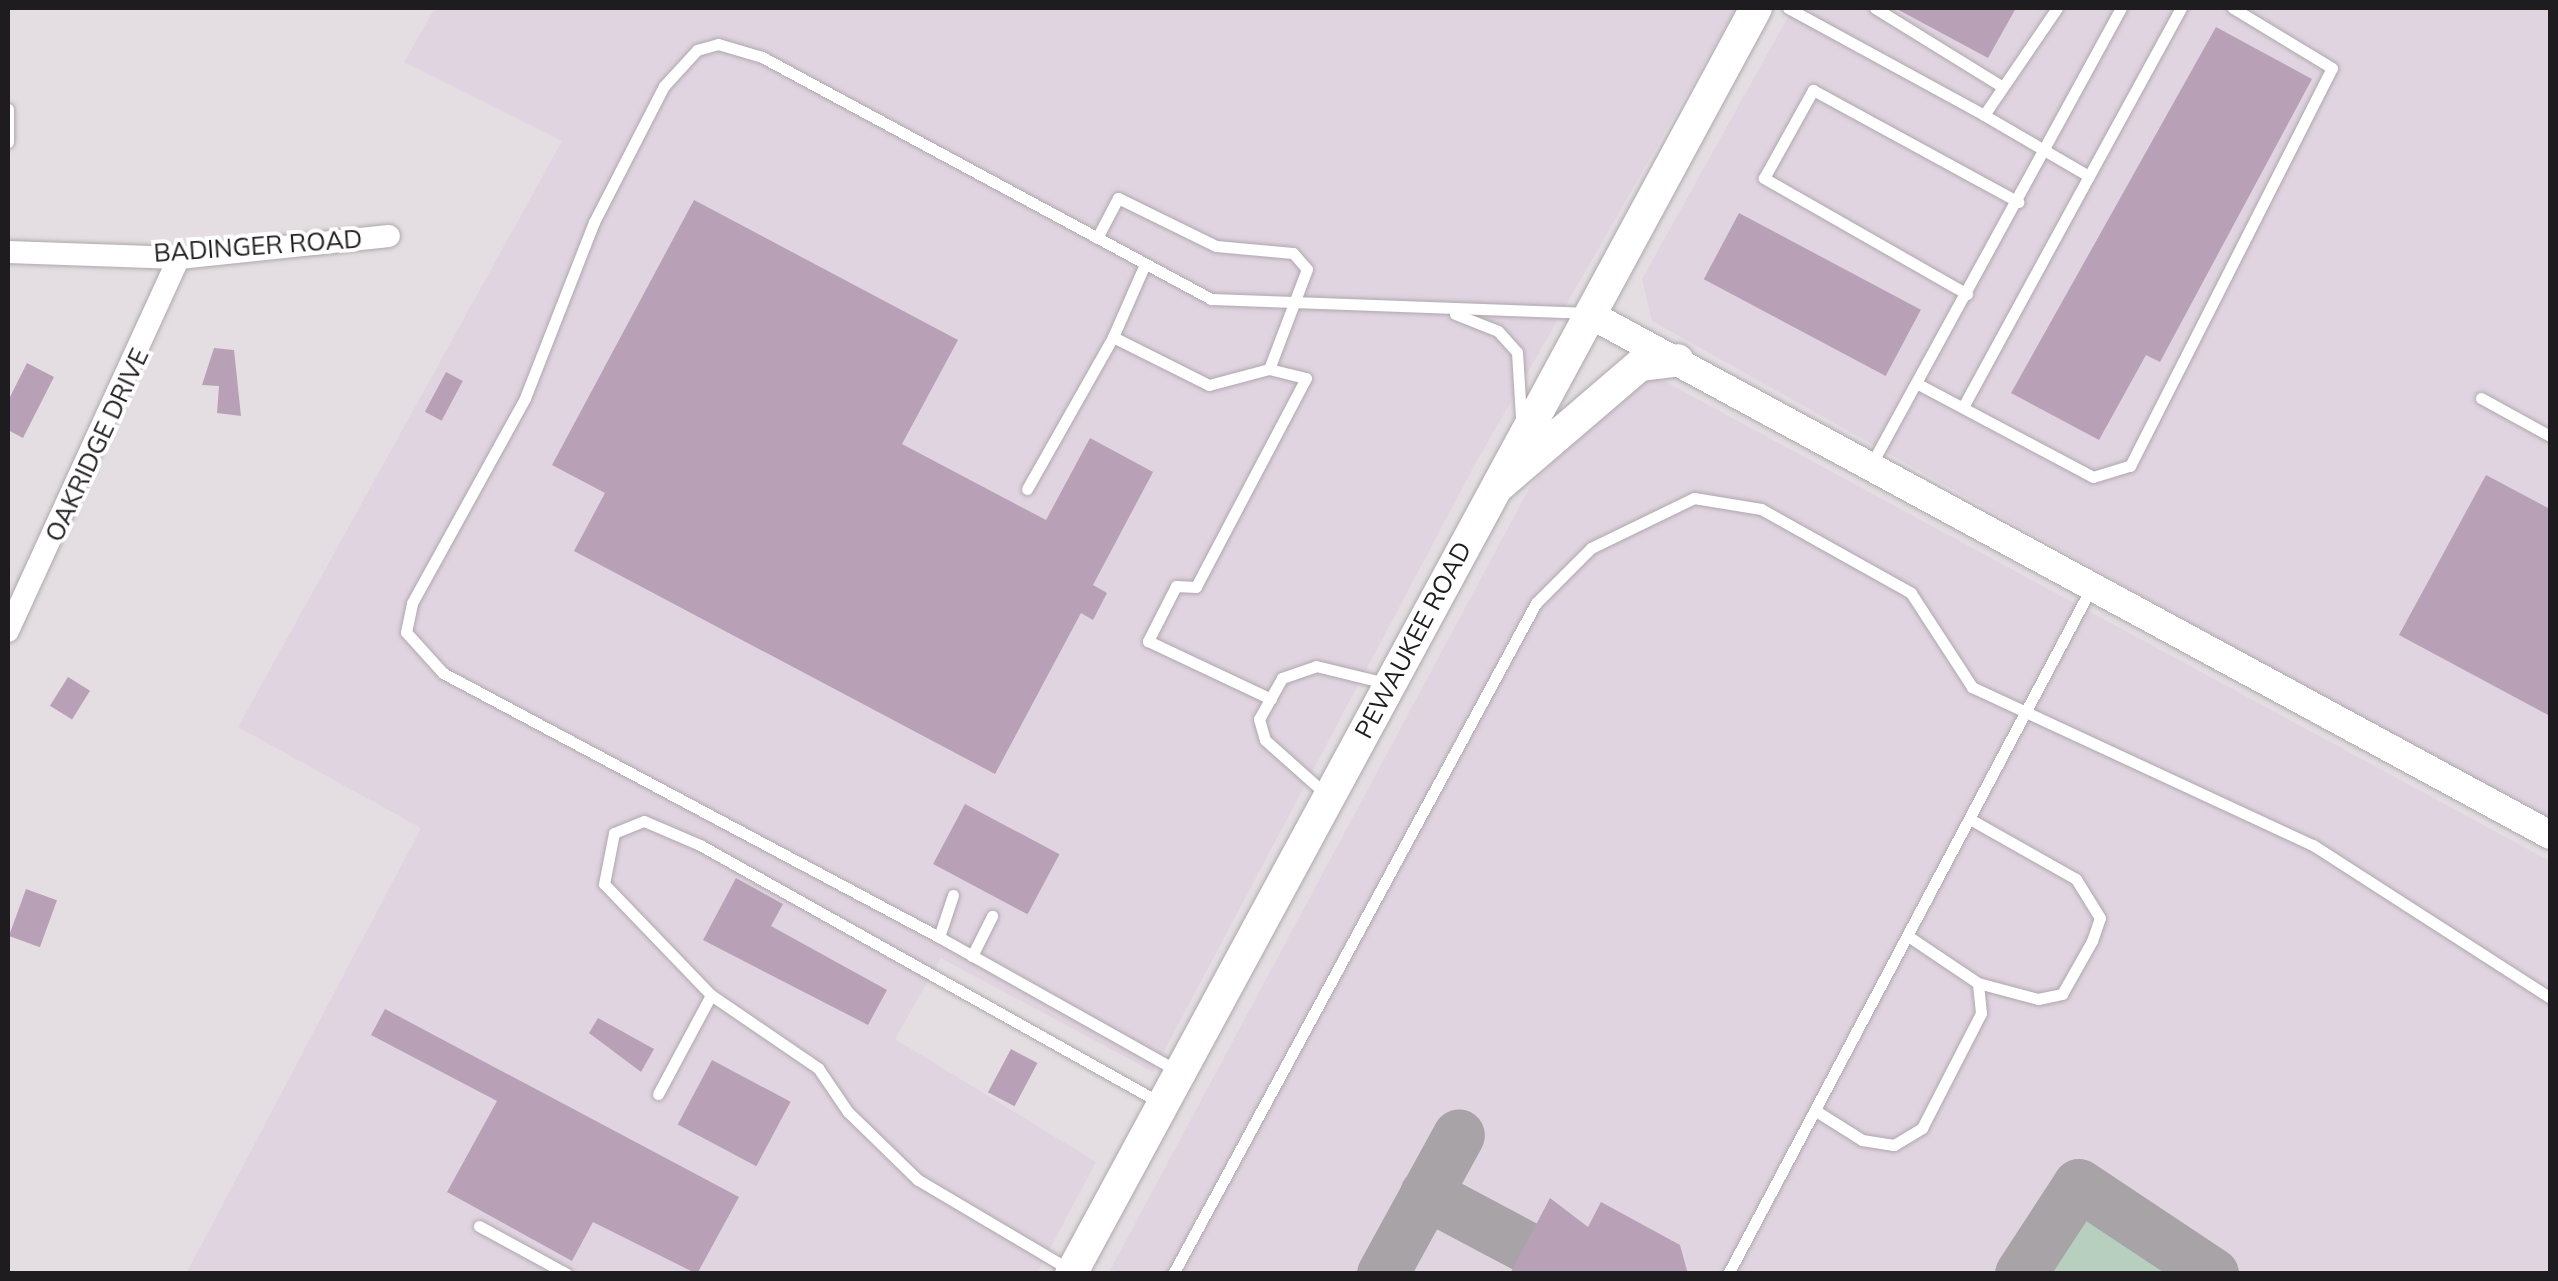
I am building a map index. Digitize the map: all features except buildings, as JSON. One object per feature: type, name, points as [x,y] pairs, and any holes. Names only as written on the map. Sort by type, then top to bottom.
[{"type":"main road","name":"PEWAUKEE ROAD","points":[[1072,1272],[1756,8]]},
{"type":"main road","points":[[1500,478],[1640,365],[1678,360]]},
{"type":"street","name":"BADINGER ROAD","points":[[8,252],[179,258],[389,236]]},
{"type":"street","name":"OAKRIDGE DRIVE","points":[[8,631],[179,258]]},
{"type":"street","points":[[1589,314],[1872,463],[2550,835]]},
{"type":"lane","points":[[1788,8],[2089,176]]},
{"type":"lane","points":[[1875,8],[2003,87]]},
{"type":"lane","points":[[1984,114],[2057,8]]},
{"type":"lane","points":[[1872,463],[2121,8]]},
{"type":"lane","points":[[1963,407],[2180,8]]},
{"type":"lane","points":[[1918,384],[2093,477],[2130,466],[2332,68],[2233,8]]},
{"type":"lane","points":[[1180,1072],[938,937],[444,674],[406,632],[412,603],[525,398],[594,222],[664,86],[697,50],[718,44],[762,56],[1211,300],[1290,306],[1422,306],[1589,314]]},
{"type":"lane","points":[[1967,294],[1764,178],[1788,134],[1813,90],[2018,202]]},
{"type":"lane","points":[[8,109],[8,142]]},
{"type":"lane","points":[[1097,238],[1118,198],[1216,246],[1293,252],[1307,269],[1269,368]]},
{"type":"lane","points":[[1027,489],[1113,337],[1144,264]]},
{"type":"lane","points":[[1422,306],[1478,319],[1517,352],[1524,406],[1500,478]]},
{"type":"lane","points":[[1113,337],[1209,385],[1269,368],[1306,378],[1196,587],[1176,586],[1148,642],[1271,698]]},
{"type":"lane","points":[[2481,398],[2550,436]]},
{"type":"lane","points":[[1173,1274],[1536,604],[1591,548],[1669,503],[1737,500],[1911,593],[1959,675],[2025,714],[2313,845],[2550,998]]},
{"type":"lane","points":[[1728,1274],[2092,585]]},
{"type":"lane","points":[[1328,796],[1265,740],[1259,719],[1282,678],[1316,666],[1389,685]]},
{"type":"lane","points":[[1908,936],[1978,983],[2038,1000],[2062,994],[2100,918],[2076,879],[1970,819]]},
{"type":"lane","points":[[1072,1272],[918,1180],[848,1112],[818,1068],[710,995],[604,884],[614,832],[644,821],[700,845],[1162,1104]]},
{"type":"lane","points":[[938,937],[953,895]]},
{"type":"lane","points":[[972,956],[992,916]]},
{"type":"lane","points":[[1816,1112],[1862,1140],[1894,1145],[1922,1128],[1982,1013],[1978,983]]},
{"type":"lane","points":[[658,1094],[710,995]]},
{"type":"lane","points":[[479,1226],[567,1274]]},
{"type":"shaded area","points":[[435,8],[1736,8],[1473,468],[1153,1072],[941,958],[895,1039],[1096,1162],[1037,1273],[186,1274],[421,828],[238,727],[562,141],[404,62]]},
{"type":"shaded area","points":[[1793,8],[2550,8],[2550,824],[1652,321],[1642,279]]},
{"type":"shaded area","points":[[1657,377],[2550,861],[2550,1273],[1108,1274],[1531,485],[1629,384]]},
{"type":"green space","points":[[2086,1214],[2182,1273],[2033,1273],[2069,1221]]},
{"type":"taxiway","points":[[1383,1274],[1459,1135]]},
{"type":"taxiway","points":[[2021,1274],[2079,1185],[2213,1274]]},
{"type":"taxiway","points":[[1426,1194],[1524,1246]]}]
